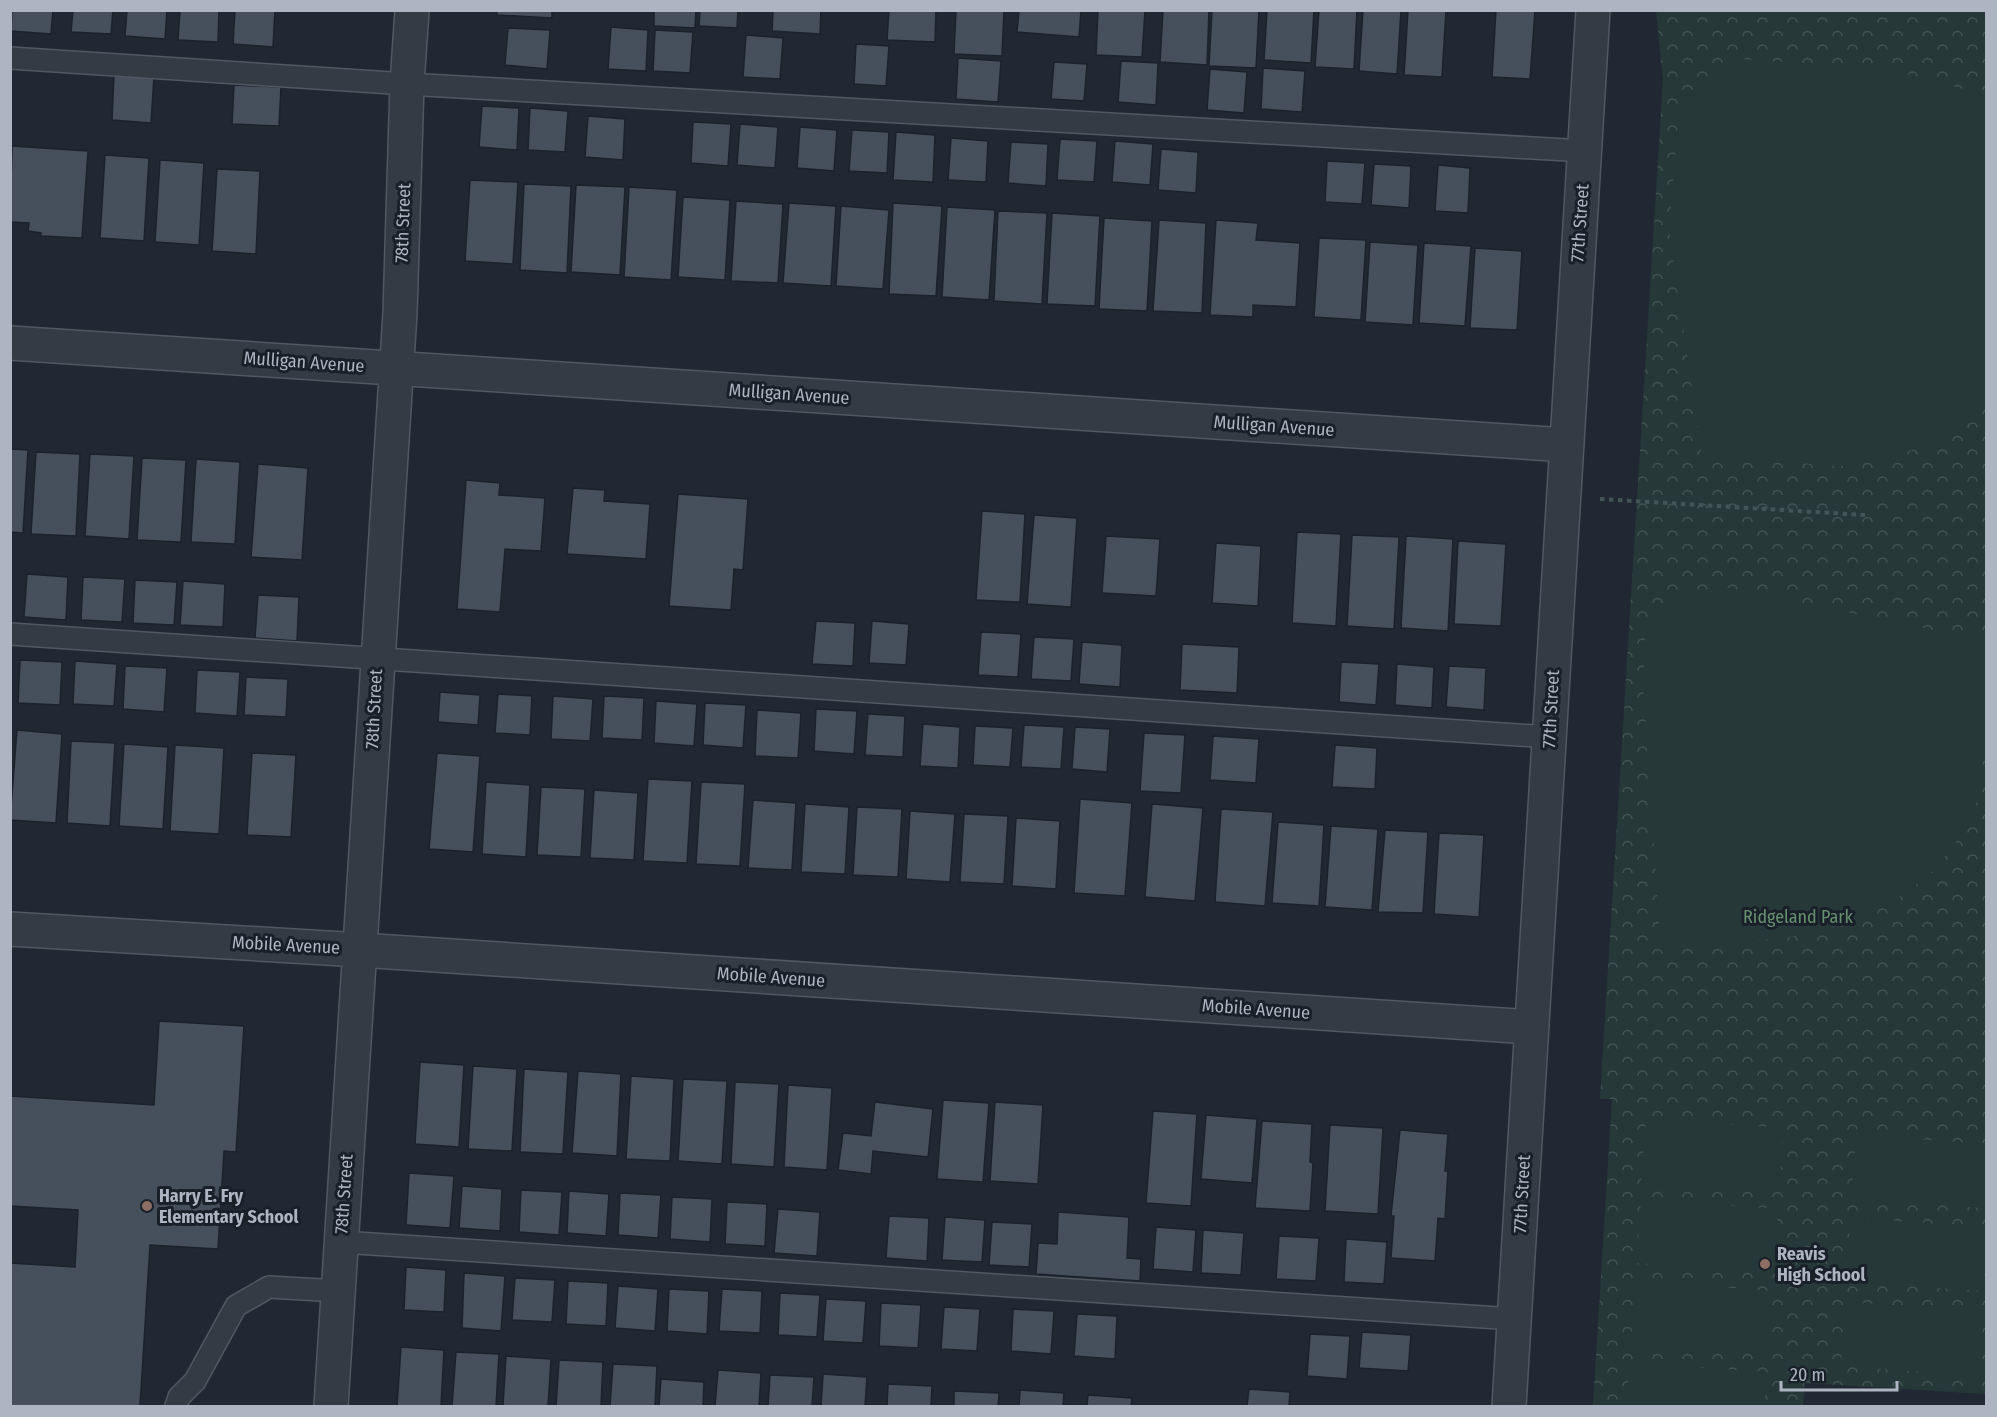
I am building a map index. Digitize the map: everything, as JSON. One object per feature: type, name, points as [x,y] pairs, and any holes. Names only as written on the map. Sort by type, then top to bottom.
[{"type":"street","name":"78th Street","points":[[331,1407],[400,313],[407,84],[412,10]]},
{"type":"street","name":"77th Street","points":[[1509,1407],[1593,10]]},
{"type":"street","name":"Mulligan Avenue","points":[[10,344],[395,367],[1567,445]]},
{"type":"street","name":"Mobile Avenue","points":[[10,929],[1532,1027]]},
{"type":"lane","points":[[10,58],[407,84],[1585,151]]},
{"type":"lane","points":[[10,634],[1549,737]]},
{"type":"lane","points":[[341,1242],[1514,1319]]},
{"type":"lane","points":[[176,1407],[179,1397],[195,1380],[236,1306],[268,1287],[338,1291]]},
{"type":"path","points":[[1595,498],[1865,515]]},
{"type":"green space","name":"Ridgeland Park","points":[[1656,11],[1986,11],[1986,1394],[1805,1383],[1803,1406],[1593,1406],[1612,1099],[1600,1099],[1663,79]]},
{"type":"green space","points":[[1727,58],[1891,70],[1986,95],[1986,406],[1974,420],[1934,443],[1884,459],[1840,466],[1702,456],[1669,230],[1680,102]]},
{"type":"green space","points":[[1729,588],[1986,641],[1986,744],[1976,804],[1955,844],[1932,872],[1904,894],[1869,914],[1791,937],[1661,950],[1643,685],[1646,624],[1678,595]]},
{"type":"green space","points":[[1646,1119],[1783,1128],[1779,1192],[1641,1183]]},
{"type":"green space","points":[[1856,1135],[1986,1144],[1986,1208],[1851,1199]]},
{"type":"green space","points":[[1641,1200],[1778,1209],[1774,1272],[1637,1263]]},
{"type":"green space","points":[[1851,1218],[1986,1227],[1984,1291],[1846,1282]]},
{"type":"green space","points":[[1635,1281],[1772,1291],[1768,1354],[1631,1345]]},
{"type":"green space","points":[[1846,1302],[1983,1312],[1978,1376],[1841,1366]]},
{"type":"green space","points":[[1629,1363],[1767,1372],[1764,1406],[1627,1406]]},
{"type":"building","points":[[12,10],[53,10],[51,34],[11,31]]},
{"type":"building","points":[[73,10],[113,10],[111,34],[71,32]]},
{"type":"building","points":[[127,10],[167,10],[165,39],[125,36]]},
{"type":"building","points":[[180,10],[219,10],[218,42],[178,40]]},
{"type":"building","points":[[235,10],[275,10],[273,47],[233,44]]},
{"type":"building","points":[[497,10],[552,10],[552,18],[497,15]]},
{"type":"building","points":[[654,10],[696,10],[695,28],[654,26]]},
{"type":"building","points":[[700,10],[738,10],[737,28],[699,26]]},
{"type":"building","points":[[773,10],[821,10],[820,34],[772,31]]},
{"type":"building","points":[[889,10],[936,10],[935,42],[887,40]]},
{"type":"building","points":[[956,10],[1004,10],[1002,56],[954,54]]},
{"type":"building","points":[[1019,10],[1081,10],[1079,37],[1017,32]]},
{"type":"building","points":[[1098,10],[1145,10],[1142,57],[1096,55]]},
{"type":"building","points":[[1163,10],[1209,10],[1207,65],[1160,62]]},
{"type":"building","points":[[1212,10],[1259,10],[1256,68],[1209,66]]},
{"type":"building","points":[[1267,10],[1314,10],[1311,63],[1264,60]]},
{"type":"building","points":[[1319,10],[1357,10],[1354,69],[1315,67]]},
{"type":"building","points":[[1363,10],[1401,10],[1397,74],[1359,71]]},
{"type":"building","points":[[1408,10],[1446,10],[1442,77],[1404,75]]},
{"type":"building","points":[[1496,10],[1535,10],[1530,79],[1492,77]]},
{"type":"building","points":[[611,27],[648,30],[646,71],[608,69]]},
{"type":"building","points":[[508,28],[550,30],[547,69],[505,65]]},
{"type":"building","points":[[655,30],[693,32],[690,73],[653,71]]},
{"type":"building","points":[[746,35],[783,38],[780,79],[743,77]]},
{"type":"building","points":[[856,44],[889,46],[886,86],[854,84]]},
{"type":"building","points":[[958,58],[1001,61],[998,102],[956,99]]},
{"type":"building","points":[[1121,61],[1158,63],[1156,105],[1118,102]]},
{"type":"building","points":[[1054,62],[1087,64],[1084,101],[1051,99]]},
{"type":"building","points":[[1263,68],[1305,71],[1302,112],[1261,109]]},
{"type":"building","points":[[1210,69],[1247,72],[1244,113],[1207,110]]},
{"type":"building","points":[[114,75],[154,77],[151,123],[112,120]]},
{"type":"building","points":[[234,85],[281,87],[279,126],[232,124]]},
{"type":"building","points":[[482,106],[519,108],[517,150],[479,147]]},
{"type":"building","points":[[530,108],[568,111],[565,152],[528,150]]},
{"type":"building","points":[[588,116],[625,119],[623,160],[585,157]]},
{"type":"building","points":[[693,122],[731,124],[728,166],[691,163]]},
{"type":"building","points":[[740,124],[778,127],[775,168],[737,165]]},
{"type":"building","points":[[800,127],[837,130],[834,171],[797,168]]},
{"type":"building","points":[[852,130],[889,132],[887,173],[849,171]]},
{"type":"building","points":[[896,132],[935,135],[933,182],[893,180]]},
{"type":"building","points":[[951,138],[988,141],[986,182],[948,180]]},
{"type":"building","points":[[1060,139],[1097,141],[1094,182],[1057,180]]},
{"type":"building","points":[[1115,141],[1153,144],[1150,185],[1112,182]]},
{"type":"building","points":[[1011,142],[1048,144],[1046,186],[1008,183]]},
{"type":"building","points":[[12,146],[88,151],[82,238],[41,236],[41,233],[28,231],[29,223],[10,222]]},
{"type":"building","points":[[1161,149],[1198,152],[1196,193],[1158,190]]},
{"type":"building","points":[[105,155],[149,158],[144,241],[100,238]]},
{"type":"building","points":[[160,160],[204,163],[199,245],[155,242]]},
{"type":"building","points":[[1327,161],[1365,163],[1362,204],[1325,202]]},
{"type":"building","points":[[1374,164],[1411,166],[1409,208],[1371,205]]},
{"type":"building","points":[[1438,165],[1470,168],[1468,213],[1435,211]]},
{"type":"building","points":[[217,169],[260,171],[256,254],[212,251]]},
{"type":"building","points":[[470,180],[518,182],[513,264],[465,261]]},
{"type":"building","points":[[524,184],[571,186],[567,273],[520,270]]},
{"type":"building","points":[[576,185],[625,187],[620,275],[571,272]]},
{"type":"building","points":[[629,187],[677,190],[671,280],[624,277]]},
{"type":"building","points":[[683,197],[730,200],[725,280],[678,277]]},
{"type":"building","points":[[736,201],[783,204],[778,283],[731,281]]},
{"type":"building","points":[[789,203],[836,206],[831,286],[783,283]]},
{"type":"building","points":[[893,203],[942,206],[936,296],[889,294]]},
{"type":"building","points":[[841,206],[889,210],[883,289],[836,286]]},
{"type":"building","points":[[947,207],[995,210],[989,300],[942,297]]},
{"type":"building","points":[[998,211],[1047,213],[1042,304],[994,301]]},
{"type":"building","points":[[1052,213],[1100,216],[1095,306],[1047,304]]},
{"type":"building","points":[[1104,218],[1152,221],[1147,311],[1099,309]]},
{"type":"building","points":[[1159,220],[1206,223],[1202,313],[1153,311]]},
{"type":"building","points":[[1216,220],[1258,223],[1256,240],[1300,243],[1296,307],[1253,305],[1253,317],[1210,315]]},
{"type":"building","points":[[1319,238],[1366,240],[1361,320],[1314,317]]},
{"type":"building","points":[[1370,242],[1418,245],[1413,325],[1365,322]]},
{"type":"building","points":[[1424,243],[1471,246],[1465,326],[1419,323]]},
{"type":"building","points":[[1475,248],[1522,251],[1517,330],[1470,328]]},
{"type":"building","points":[[10,449],[28,450],[23,533],[10,532]]},
{"type":"building","points":[[36,452],[80,454],[76,536],[31,534]]},
{"type":"building","points":[[90,454],[134,456],[129,539],[85,536]]},
{"type":"building","points":[[142,458],[186,460],[181,542],[137,540]]},
{"type":"building","points":[[196,459],[240,462],[235,544],[191,542]]},
{"type":"building","points":[[258,464],[308,468],[302,560],[251,557]]},
{"type":"building","points":[[466,480],[500,483],[499,495],[545,498],[541,551],[505,549],[500,612],[457,609]]},
{"type":"building","points":[[573,488],[605,490],[604,501],[650,504],[646,559],[567,554]]},
{"type":"building","points":[[678,494],[748,499],[743,570],[734,569],[731,610],[669,606]]},
{"type":"building","points":[[982,511],[1025,514],[1020,602],[976,600]]},
{"type":"building","points":[[1034,515],[1077,518],[1071,607],[1027,604]]},
{"type":"building","points":[[1297,532],[1341,534],[1336,626],[1292,623]]},
{"type":"building","points":[[1352,535],[1399,537],[1394,629],[1347,626]]},
{"type":"building","points":[[1106,536],[1160,539],[1156,596],[1102,593]]},
{"type":"building","points":[[1406,536],[1453,539],[1448,631],[1401,628]]},
{"type":"building","points":[[1458,541],[1506,544],[1501,626],[1454,624]]},
{"type":"building","points":[[1216,543],[1261,546],[1258,606],[1212,603]]},
{"type":"building","points":[[27,574],[68,577],[66,620],[24,617]]},
{"type":"building","points":[[83,577],[125,579],[122,622],[81,620]]},
{"type":"building","points":[[135,580],[177,582],[174,625],[133,623]]},
{"type":"building","points":[[183,581],[225,584],[223,627],[180,625]]},
{"type":"building","points":[[258,595],[299,597],[297,641],[255,638]]},
{"type":"building","points":[[816,621],[855,623],[853,666],[812,664]]},
{"type":"building","points":[[872,621],[909,624],[906,665],[869,663]]},
{"type":"building","points":[[981,632],[1021,634],[1018,677],[978,675]]},
{"type":"building","points":[[1034,637],[1074,639],[1071,681],[1031,679]]},
{"type":"building","points":[[1082,642],[1122,645],[1120,687],[1079,684]]},
{"type":"building","points":[[1182,644],[1239,647],[1237,693],[1180,690]]},
{"type":"building","points":[[20,660],[62,662],[60,705],[18,703]]},
{"type":"building","points":[[75,661],[117,664],[114,706],[73,704]]},
{"type":"building","points":[[1341,662],[1379,664],[1376,705],[1339,702]]},
{"type":"building","points":[[1397,664],[1434,667],[1432,708],[1395,705]]},
{"type":"building","points":[[125,666],[167,668],[164,712],[123,709]]},
{"type":"building","points":[[1449,666],[1486,668],[1484,710],[1446,707]]},
{"type":"building","points":[[197,670],[240,672],[237,716],[195,713]]},
{"type":"building","points":[[246,677],[288,679],[286,717],[244,715]]},
{"type":"building","points":[[440,692],[480,695],[478,725],[438,722]]},
{"type":"building","points":[[498,694],[532,696],[530,735],[495,733]]},
{"type":"building","points":[[553,696],[593,699],[590,741],[551,739]]},
{"type":"building","points":[[604,696],[644,698],[642,740],[602,738]]},
{"type":"building","points":[[656,701],[697,704],[694,746],[654,743]]},
{"type":"building","points":[[705,703],[746,705],[743,748],[703,745]]},
{"type":"building","points":[[816,709],[857,711],[854,754],[814,751]]},
{"type":"building","points":[[757,710],[801,713],[798,758],[755,756]]},
{"type":"building","points":[[868,714],[905,716],[903,757],[865,755]]},
{"type":"building","points":[[923,724],[960,727],[958,768],[920,766]]},
{"type":"building","points":[[1024,725],[1064,727],[1061,769],[1021,767]]},
{"type":"building","points":[[975,726],[1013,728],[1010,767],[973,765]]},
{"type":"building","points":[[1075,727],[1110,729],[1107,772],[1072,769]]},
{"type":"building","points":[[17,730],[62,734],[56,823],[10,820]]},
{"type":"building","points":[[1144,733],[1185,735],[1181,793],[1140,791]]},
{"type":"building","points":[[1213,736],[1259,739],[1256,783],[1210,780]]},
{"type":"building","points":[[71,741],[115,743],[110,826],[67,823]]},
{"type":"building","points":[[124,744],[168,747],[163,829],[119,826]]},
{"type":"building","points":[[175,745],[224,748],[219,834],[170,831]]},
{"type":"building","points":[[1335,745],[1377,748],[1375,789],[1332,787]]},
{"type":"building","points":[[252,753],[296,755],[291,837],[247,835]]},
{"type":"building","points":[[437,753],[480,756],[473,852],[429,849]]},
{"type":"building","points":[[648,779],[692,781],[687,863],[643,861]]},
{"type":"building","points":[[486,782],[530,785],[526,857],[482,854]]},
{"type":"building","points":[[701,782],[745,784],[740,866],[696,864]]},
{"type":"building","points":[[541,787],[585,789],[581,857],[537,855]]},
{"type":"building","points":[[594,790],[638,793],[634,860],[590,858]]},
{"type":"building","points":[[1080,799],[1132,803],[1125,896],[1074,893]]},
{"type":"building","points":[[753,800],[796,803],[792,870],[748,868]]},
{"type":"building","points":[[805,804],[849,807],[845,874],[801,872]]},
{"type":"building","points":[[1152,804],[1203,808],[1195,901],[1145,897]]},
{"type":"building","points":[[857,807],[902,809],[898,877],[853,875]]},
{"type":"building","points":[[1221,809],[1273,812],[1265,906],[1215,902]]},
{"type":"building","points":[[910,811],[955,814],[950,882],[906,879]]},
{"type":"building","points":[[964,814],[1008,816],[1004,884],[960,882]]},
{"type":"building","points":[[1016,818],[1060,821],[1056,889],[1012,886]]},
{"type":"building","points":[[1278,822],[1324,825],[1319,906],[1272,903]]},
{"type":"building","points":[[1331,826],[1378,829],[1372,910],[1325,907]]},
{"type":"building","points":[[1385,830],[1428,832],[1423,913],[1378,912]]},
{"type":"building","points":[[1439,833],[1484,835],[1479,917],[1434,914]]},
{"type":"building","points":[[159,1021],[244,1026],[236,1152],[224,1151],[218,1249],[150,1245],[140,1406],[10,1406],[10,1263],[75,1267],[78,1210],[10,1206],[10,1096],[154,1105]]},
{"type":"building","points":[[420,1062],[464,1065],[459,1147],[415,1144]]},
{"type":"building","points":[[473,1066],[517,1069],[512,1151],[468,1149]]},
{"type":"building","points":[[524,1069],[568,1072],[563,1154],[520,1152]]},
{"type":"building","points":[[578,1071],[621,1074],[617,1156],[572,1153]]},
{"type":"building","points":[[631,1076],[674,1079],[670,1161],[626,1159]]},
{"type":"building","points":[[683,1079],[727,1081],[722,1164],[678,1161]]},
{"type":"building","points":[[735,1082],[779,1084],[774,1167],[731,1164]]},
{"type":"building","points":[[788,1085],[832,1088],[827,1170],[784,1167]]},
{"type":"building","points":[[943,1100],[989,1103],[983,1182],[937,1179]]},
{"type":"building","points":[[875,1102],[933,1109],[928,1157],[873,1151],[871,1174],[838,1170],[843,1133],[871,1136]]},
{"type":"building","points":[[995,1102],[1043,1105],[1038,1184],[990,1181]]},
{"type":"building","points":[[1153,1111],[1197,1114],[1191,1206],[1146,1203]]},
{"type":"building","points":[[1206,1115],[1257,1119],[1252,1183],[1201,1179]]},
{"type":"building","points":[[1262,1121],[1312,1124],[1310,1162],[1313,1163],[1310,1211],[1255,1208]]},
{"type":"building","points":[[1330,1125],[1383,1128],[1378,1214],[1325,1211]]},
{"type":"building","points":[[1400,1130],[1448,1134],[1445,1219],[1438,1218],[1435,1261],[1391,1258],[1394,1216],[1391,1216]]},
{"type":"building","points":[[409,1173],[454,1176],[450,1228],[406,1225]]},
{"type":"building","points":[[462,1186],[502,1189],[500,1231],[459,1228]]},
{"type":"building","points":[[521,1190],[562,1192],[559,1235],[519,1232]]},
{"type":"building","points":[[569,1191],[609,1194],[606,1236],[567,1233]]},
{"type":"building","points":[[620,1193],[661,1195],[658,1238],[618,1235]]},
{"type":"building","points":[[672,1197],[712,1199],[710,1242],[670,1239]]},
{"type":"building","points":[[727,1202],[767,1204],[765,1246],[725,1244]]},
{"type":"building","points":[[778,1209],[820,1212],[817,1256],[774,1253]]},
{"type":"building","points":[[1058,1212],[1129,1217],[1127,1258],[1141,1259],[1140,1281],[1036,1274],[1038,1243],[1057,1244]]},
{"type":"building","points":[[889,1216],[929,1218],[927,1261],[886,1258]]},
{"type":"building","points":[[945,1217],[985,1220],[982,1262],[942,1260]]},
{"type":"building","points":[[992,1222],[1032,1224],[1029,1267],[989,1265]]},
{"type":"building","points":[[1156,1227],[1196,1230],[1193,1272],[1153,1269]]},
{"type":"building","points":[[1203,1230],[1244,1233],[1241,1275],[1201,1273]]},
{"type":"building","points":[[1279,1236],[1319,1238],[1316,1281],[1276,1279]]},
{"type":"building","points":[[1346,1239],[1387,1242],[1384,1284],[1344,1282]]},
{"type":"building","points":[[406,1267],[446,1270],[444,1312],[404,1310]]},
{"type":"building","points":[[464,1273],[505,1276],[501,1331],[462,1328]]},
{"type":"building","points":[[515,1278],[555,1280],[552,1322],[512,1320]]},
{"type":"building","points":[[568,1281],[608,1283],[606,1326],[566,1324]]},
{"type":"building","points":[[618,1286],[658,1289],[655,1331],[615,1328]]},
{"type":"building","points":[[669,1289],[709,1291],[707,1334],[667,1331]]},
{"type":"building","points":[[722,1289],[762,1291],[760,1333],[719,1331]]},
{"type":"building","points":[[780,1293],[820,1295],[817,1337],[778,1335]]},
{"type":"building","points":[[826,1299],[866,1301],[863,1343],[823,1341]]},
{"type":"building","points":[[881,1303],[921,1305],[918,1348],[879,1346]]},
{"type":"building","points":[[944,1307],[980,1309],[977,1351],[941,1349]]},
{"type":"building","points":[[1013,1309],[1054,1311],[1051,1354],[1011,1351]]},
{"type":"building","points":[[1077,1314],[1117,1316],[1115,1359],[1074,1356]]},
{"type":"building","points":[[1362,1332],[1411,1335],[1408,1371],[1359,1368]]},
{"type":"building","points":[[1310,1334],[1350,1336],[1347,1379],[1307,1376]]},
{"type":"building","points":[[401,1347],[444,1350],[441,1406],[397,1406]]},
{"type":"building","points":[[456,1352],[499,1354],[496,1406],[452,1406]]},
{"type":"building","points":[[506,1356],[551,1359],[548,1406],[503,1406]]},
{"type":"building","points":[[559,1360],[603,1362],[601,1406],[556,1406]]},
{"type":"building","points":[[613,1364],[657,1366],[655,1406],[610,1406]]},
{"type":"building","points":[[718,1370],[761,1373],[759,1406],[715,1406]]},
{"type":"building","points":[[823,1374],[867,1377],[865,1406],[821,1406]]},
{"type":"building","points":[[770,1375],[814,1377],[812,1406],[768,1406]]},
{"type":"building","points":[[661,1379],[704,1382],[703,1406],[659,1406]]},
{"type":"building","points":[[888,1384],[932,1386],[931,1406],[887,1406]]},
{"type":"building","points":[[1249,1389],[1290,1392],[1289,1406],[1247,1406]]},
{"type":"building","points":[[1020,1390],[1064,1393],[1063,1406],[1019,1406]]},
{"type":"building","points":[[954,1391],[999,1393],[998,1406],[954,1406]]},
{"type":"building","points":[[1088,1395],[1132,1398],[1131,1406],[1087,1406]]},
{"type":"place","name":"Harry E. Fry Elementary School","points":[[147,1206]]},
{"type":"place","name":"Reavis High School","points":[[1765,1264]]}]
